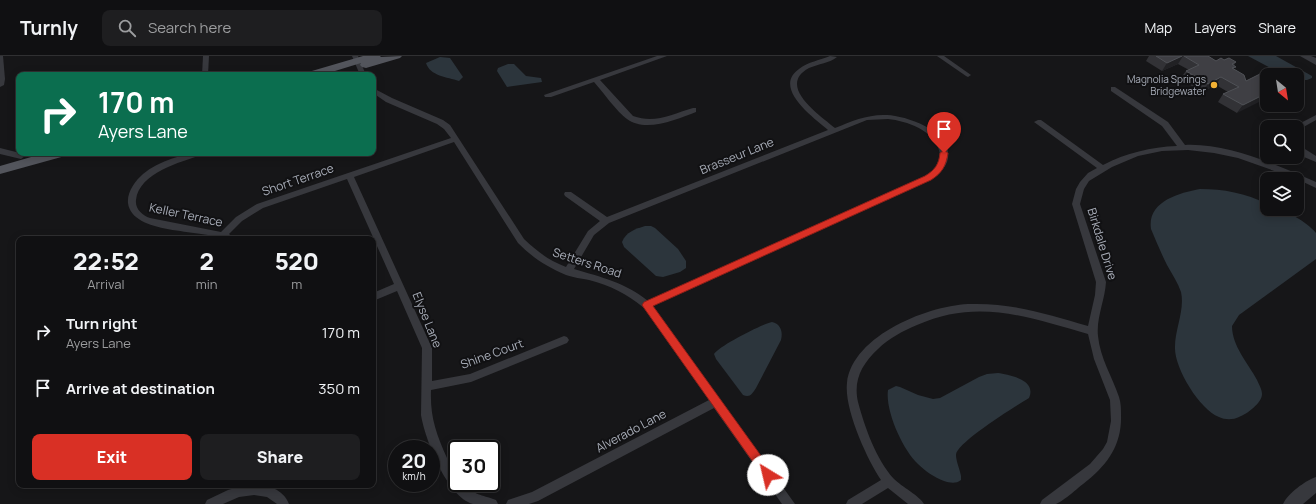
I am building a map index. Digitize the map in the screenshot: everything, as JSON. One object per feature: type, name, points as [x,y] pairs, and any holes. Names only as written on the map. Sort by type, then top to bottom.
[{"type":"main road","points":[[338,72],[375,56]]},
{"type":"main road","points":[[322,72],[396,56]]},
{"type":"main road","points":[[0,155],[16,155]]},
{"type":"main road","points":[[0,170],[49,156]]},
{"type":"street","points":[[0,56],[2,78],[0,85]]},
{"type":"street","points":[[205,72],[206,56]]},
{"type":"street","points":[[548,94],[664,56]]},
{"type":"street","points":[[940,56],[968,75]]},
{"type":"street","points":[[1304,56],[1316,62]]},
{"type":"street","points":[[834,57],[814,64],[799,72],[794,78],[792,85],[799,99],[834,131]]},
{"type":"street","points":[[595,79],[630,118],[636,121],[659,122],[693,110]]},
{"type":"street","points":[[1113,89],[1165,124],[1182,147]]},
{"type":"street","name":"Setters Road","points":[[376,94],[440,122],[447,127],[526,248],[549,265],[568,272],[621,286],[640,298],[647,305],[789,504]]},
{"type":"street","name":"Brasseur Lane","points":[[568,272],[591,233],[606,221],[866,118],[885,116],[910,121],[926,129],[936,137],[943,148],[944,158],[939,170],[928,178],[647,305]]},
{"type":"street","points":[[1304,123],[1315,117]]},
{"type":"street","points":[[1038,122],[1103,168]]},
{"type":"street","name":"Short Terrace","points":[[222,235],[239,219],[256,208],[456,139]]},
{"type":"street","name":"Birkdale Drive","points":[[1046,504],[1089,471],[1108,452],[1113,441],[1116,427],[1116,403],[1098,359],[1093,331],[1093,323],[1102,290],[1101,282],[1076,204],[1078,191],[1084,181],[1089,176],[1122,158],[1140,152],[1160,148],[1182,147],[1206,149],[1245,157],[1273,166],[1316,185]]},
{"type":"street","points":[[1304,152],[1316,158]]},
{"type":"street","name":"Keller Terrace","points":[[191,156],[160,167],[144,179],[132,196],[132,206],[136,214],[141,218],[158,223],[222,235]]},
{"type":"street","name":"Elyse Lane","points":[[349,175],[427,348],[429,364],[425,406],[428,424],[452,479],[465,494],[492,504]]},
{"type":"street","points":[[568,194],[594,211],[606,221]]},
{"type":"street","points":[[376,296],[399,286]]},
{"type":"street","points":[[918,504],[898,491],[888,481],[879,468],[866,440],[853,404],[852,382],[855,371],[875,344],[916,321],[954,309],[970,308],[990,308],[1020,312],[1093,331]]},
{"type":"street","name":"Shine Court","points":[[427,386],[470,378],[564,340]]},
{"type":"street","name":"Alverado Lane","points":[[512,504],[534,497],[560,484],[715,402]]},
{"type":"street","points":[[852,504],[888,481]]},
{"type":"street","points":[[1291,504],[1316,484]]},
{"type":"street","points":[[211,504],[232,494],[248,489],[260,489],[272,493],[282,499],[283,504]]},
{"type":"shaded area","points":[[1248,56],[1276,56],[1298,68],[1271,68]]},
{"type":"shaded area","points":[[440,57],[450,58],[463,77],[459,81],[431,71],[426,63]]},
{"type":"shaded area","points":[[508,64],[514,64],[526,76],[541,78],[542,82],[507,87],[497,71],[498,68]]},
{"type":"shaded area","points":[[1304,72],[1312,76],[1312,78],[1304,80]]},
{"type":"shaded area","points":[[1200,189],[1243,194],[1260,200],[1260,216],[1294,216],[1316,233],[1316,259],[1239,315],[1232,326],[1235,340],[1241,354],[1257,380],[1262,394],[1260,401],[1254,408],[1237,418],[1224,419],[1211,413],[1204,406],[1196,397],[1183,376],[1176,355],[1175,340],[1182,306],[1181,292],[1151,229],[1151,220],[1154,212],[1159,206],[1166,200],[1182,193]]},
{"type":"shaded area","points":[[645,226],[655,228],[678,249],[686,261],[686,268],[680,272],[663,277],[656,276],[624,247],[622,242],[628,233]]},
{"type":"shaded area","points":[[772,322],[781,329],[781,340],[755,390],[749,396],[745,396],[716,359],[714,354],[741,336]]},
{"type":"shaded area","points":[[998,373],[1015,377],[1026,383],[1030,392],[1029,398],[988,425],[959,449],[956,457],[961,480],[951,483],[937,478],[912,458],[901,440],[889,408],[888,390],[896,386],[918,395],[933,399],[940,398],[979,377],[987,374]]},
{"type":"building","points":[[1156,56],[1182,56],[1167,63]]},
{"type":"building","points":[[1184,56],[1208,56],[1216,61],[1221,58],[1224,60],[1229,58],[1236,62],[1232,64],[1236,67],[1232,68],[1244,75],[1246,81],[1260,74],[1260,96],[1243,105],[1223,94],[1239,87],[1221,77],[1208,84],[1186,71],[1199,65]]},
{"type":"place","name":"Magnolia Springs Bridgewater","points":[[1214,85]]},
{"type":"route","points":[[768,475],[647,305],[928,178],[935,174],[943,164],[944,153]]}]
